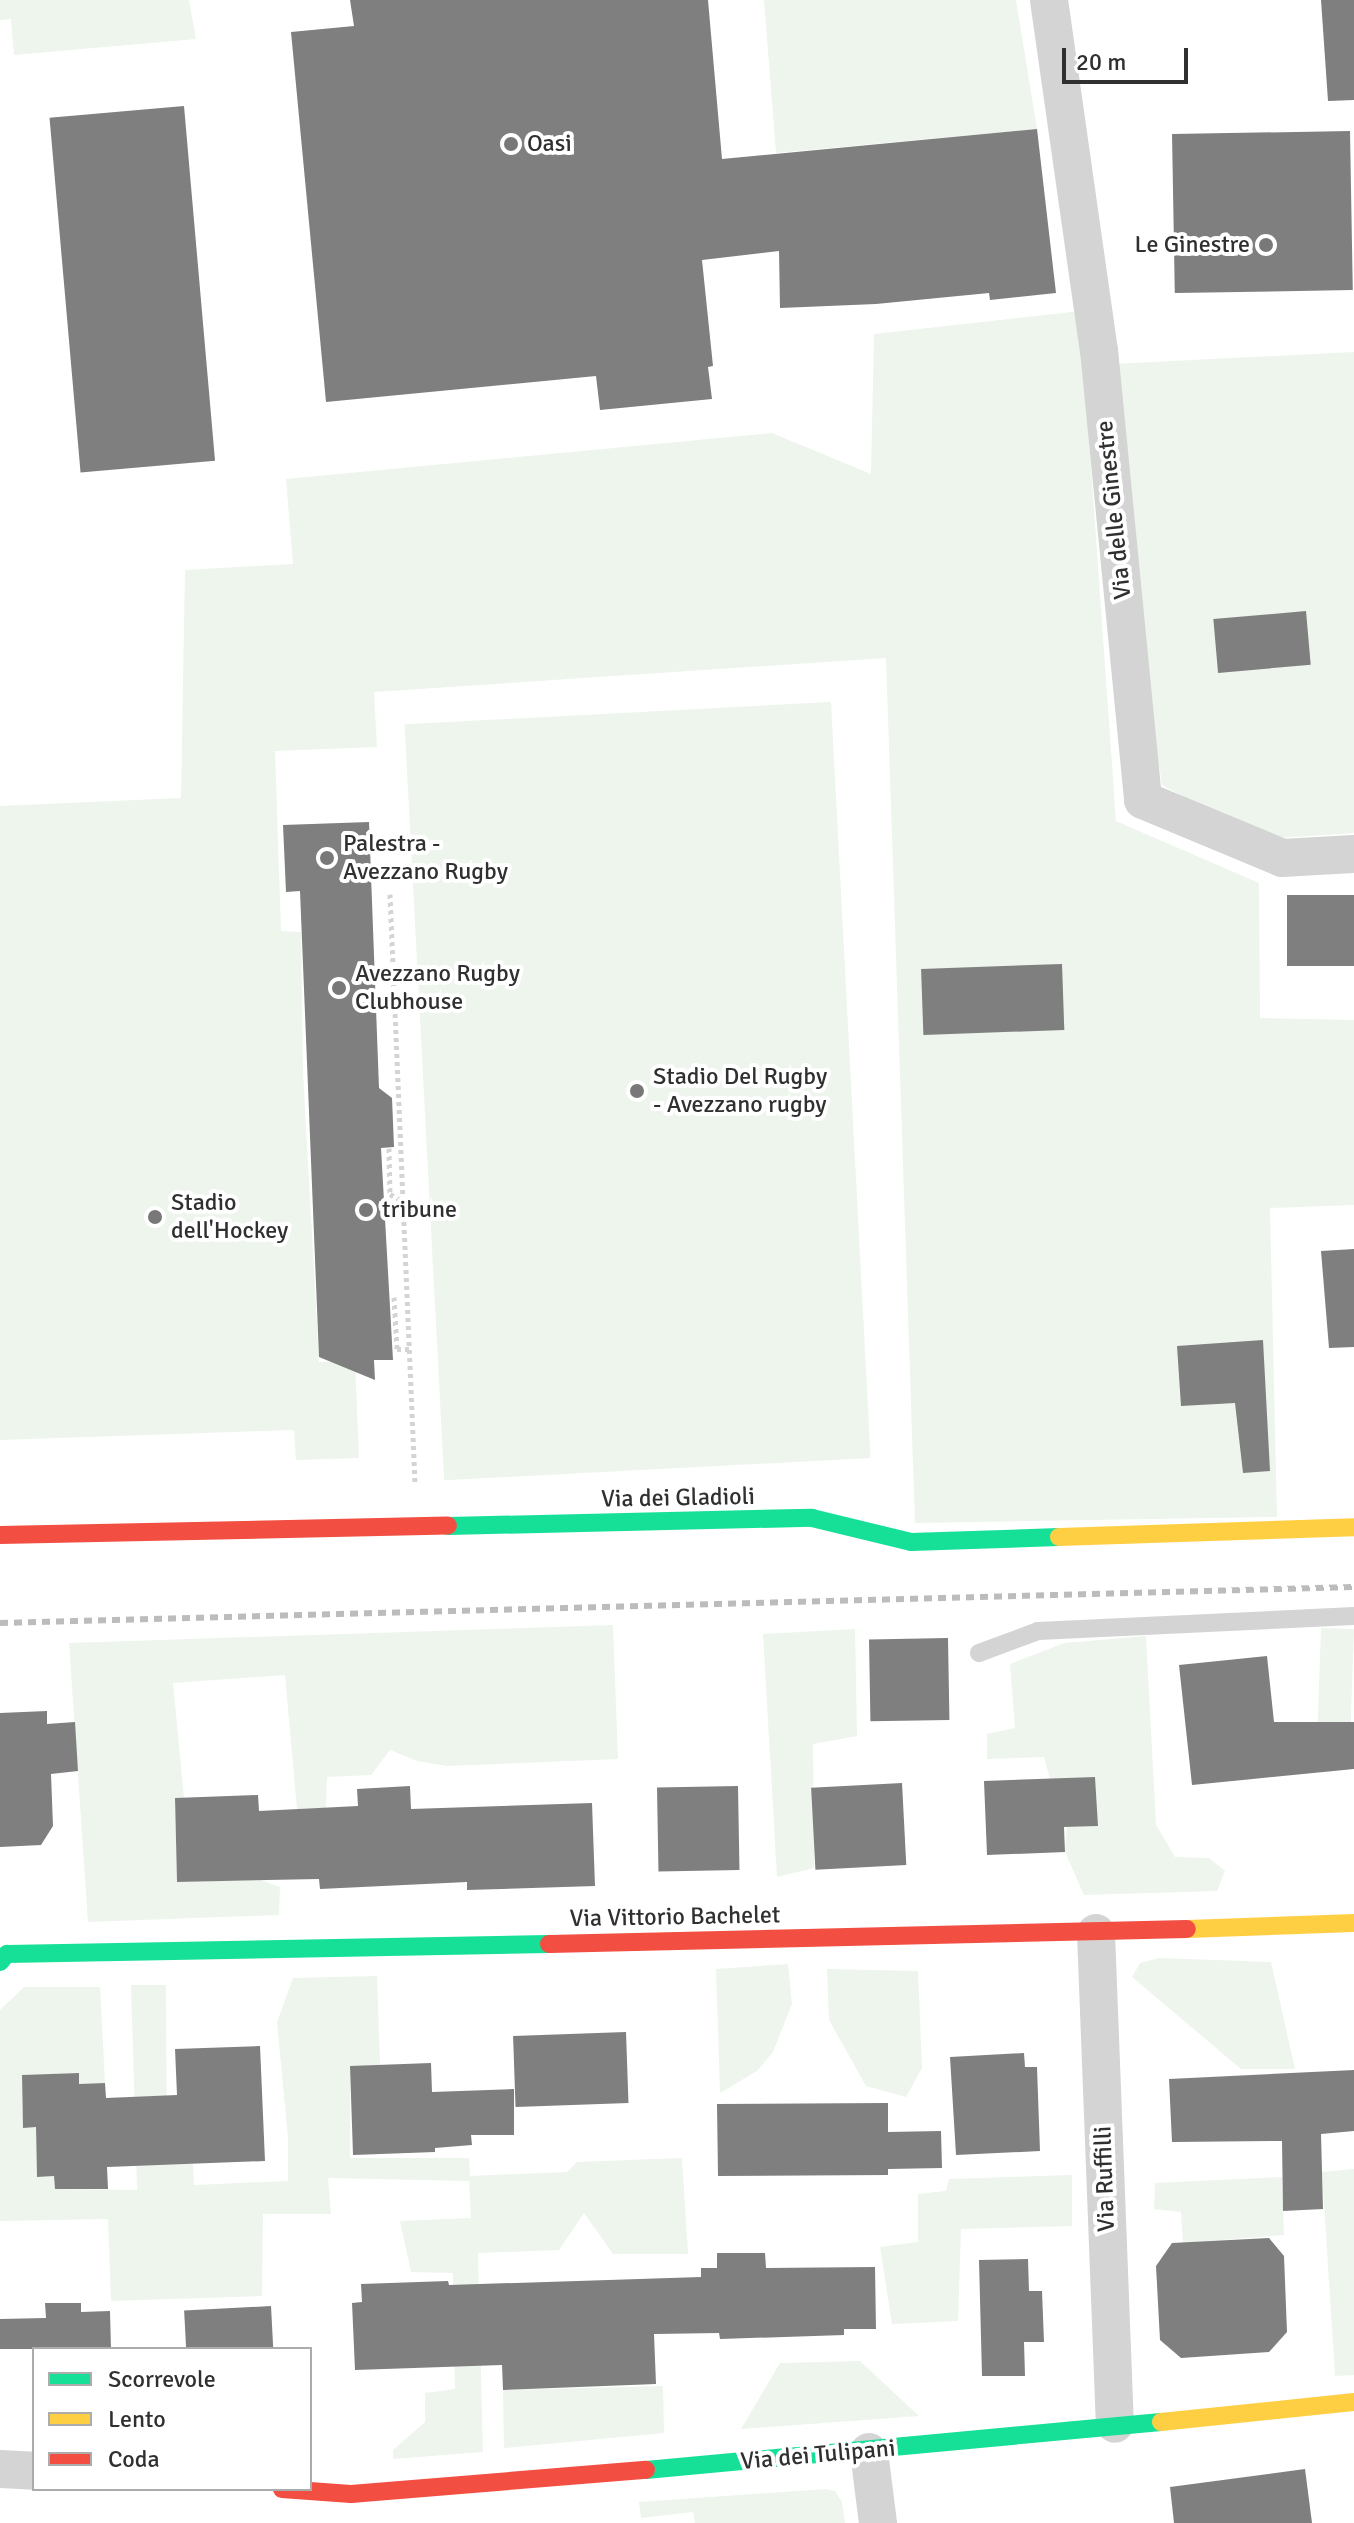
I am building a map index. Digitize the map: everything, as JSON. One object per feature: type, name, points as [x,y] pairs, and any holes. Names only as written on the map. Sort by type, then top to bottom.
[{"type":"street","name":"Via delle Ginestre","points":[[1049,0],[1099,350],[1143,800],[1282,858],[1354,854]]},
{"type":"street","name":"Via dei Gladioli","points":[[0,1535],[812,1518],[911,1542],[1354,1527]]},
{"type":"street","name":"Via Vittorio Bachelet","points":[[0,1962],[7,1954],[1096,1933],[1354,1923]]},
{"type":"street","name":"Via Ruffilli","points":[[1096,1933],[1115,2424]]},
{"type":"street","name":"Via dei Tulipani","points":[[310,2491],[351,2494],[869,2452],[1115,2424],[1354,2402]]},
{"type":"street","points":[[869,2452],[878,2523]]},
{"type":"street","points":[[0,2469],[32,2471]]},
{"type":"lane","points":[[979,1653],[1038,1631],[1354,1616]]},
{"type":"path","points":[[390,894],[413,1456],[419,1528]]},
{"type":"path","points":[[389,1148],[390,1194],[405,1202]]},
{"type":"path","points":[[394,1297],[397,1349],[410,1349]]},
{"type":"shaded area","points":[[0,0],[189,0],[196,39],[14,55],[11,19],[0,20]]},
{"type":"shaded area","points":[[764,0],[1016,0],[1037,129],[776,153]]},
{"type":"shaded area","points":[[1080,311],[1116,821],[1259,883],[1260,1018],[1354,1020],[1354,1205],[1270,1208],[1277,1517],[915,1523],[886,658],[374,692],[377,747],[275,751],[281,931],[301,932],[303,1073],[319,1362],[355,1361],[359,1458],[296,1460],[294,1430],[0,1440],[0,806],[181,798],[185,570],[293,564],[286,479],[772,433],[871,474],[874,334]]},
{"type":"shaded area","points":[[1354,352],[1354,833],[1263,839],[1162,785],[1132,593],[1112,364]]},
{"type":"shaded area","name":"Stadio Del Rugby - Avezzano rugby","points":[[831,702],[871,1458],[444,1480],[405,724]]},
{"type":"shaded area","points":[[613,1625],[618,1759],[447,1766],[417,1761],[390,1750],[371,1775],[327,1777],[326,1808],[297,1809],[285,1675],[173,1683],[184,1798],[175,1798],[177,1882],[261,1880],[280,1887],[279,1915],[88,1922],[69,1643]]},
{"type":"shaded area","points":[[1321,1628],[1354,1629],[1351,1723],[1318,1722]]},
{"type":"shaded area","points":[[855,1629],[857,1736],[813,1744],[814,1868],[777,1877],[763,1634]]},
{"type":"shaded area","points":[[1146,1636],[1156,1825],[1175,1857],[1209,1858],[1225,1871],[1217,1891],[1084,1895],[1065,1852],[1067,1827],[1097,1826],[1095,1777],[1050,1779],[1044,1757],[987,1759],[987,1734],[1015,1728],[1010,1664],[1064,1643]]},
{"type":"shaded area","points":[[1159,1958],[1271,1962],[1295,2069],[1241,2069],[1132,1977],[1140,1963]]},
{"type":"shaded area","points":[[788,1964],[792,2004],[773,2052],[757,2071],[720,2093],[716,1969]]},
{"type":"shaded area","points":[[827,1969],[918,1971],[922,2068],[906,2097],[866,2086],[829,2020]]},
{"type":"shaded area","points":[[377,1976],[380,2065],[350,2067],[350,2158],[469,2158],[470,2176],[567,2172],[577,2162],[682,2158],[688,2254],[613,2254],[584,2213],[559,2250],[478,2253],[483,2452],[393,2459],[393,2450],[425,2422],[425,2393],[455,2389],[453,2273],[411,2272],[400,2221],[471,2218],[469,2181],[328,2178],[331,2214],[263,2214],[262,2296],[111,2301],[108,2219],[0,2221],[0,2010],[24,1987],[100,1987],[105,2083],[79,2084],[78,2073],[22,2075],[23,2127],[36,2127],[37,2177],[54,2176],[55,2189],[137,2190],[131,1985],[166,1985],[167,2164],[193,2164],[194,2185],[288,2181],[288,2138],[277,2022],[293,1978]]},
{"type":"shaded area","points":[[1354,2169],[1354,2375],[1335,2376],[1322,2172]]},
{"type":"shaded area","points":[[1072,2175],[1072,2226],[961,2229],[958,2321],[892,2324],[880,2247],[918,2242],[918,2194],[946,2191],[949,2179]]},
{"type":"shaded area","points":[[1282,2177],[1284,2235],[1183,2243],[1181,2212],[1154,2209],[1155,2183]]},
{"type":"shaded area","points":[[860,2361],[919,2416],[741,2429],[780,2363]]},
{"type":"shaded area","points":[[663,2386],[664,2433],[504,2448],[503,2390]]},
{"type":"shaded area","points":[[825,2489],[835,2491],[842,2502],[845,2523],[695,2523],[693,2512],[641,2518],[639,2502]]},
{"type":"building","name":"Oasi","points":[[350,0],[708,0],[722,159],[1037,129],[1056,293],[990,300],[989,293],[876,304],[780,308],[779,251],[702,260],[713,366],[708,367],[712,399],[600,410],[596,376],[326,402],[291,32],[354,26]]},
{"type":"building","points":[[1321,0],[1354,0],[1354,100],[1328,101]]},
{"type":"building","points":[[184,106],[215,461],[81,472],[50,118]]},
{"type":"building","name":"Le Ginestre","points":[[1350,131],[1353,290],[1175,293],[1172,134]]},
{"type":"building","points":[[1306,611],[1311,665],[1218,673],[1213,619]]},
{"type":"building","points":[[369,822],[379,1088],[392,1098],[394,1147],[381,1148],[393,1360],[374,1360],[375,1380],[319,1357],[300,891],[286,892],[283,825]]},
{"type":"building","points":[[1287,895],[1354,895],[1354,966],[1287,966]]},
{"type":"building","points":[[1062,964],[1064,1030],[923,1035],[921,969]]},
{"type":"building","points":[[1354,1249],[1354,1347],[1329,1348],[1321,1251]]},
{"type":"building","points":[[1263,1340],[1270,1471],[1243,1473],[1235,1403],[1181,1406],[1177,1346]]},
{"type":"building","points":[[948,1638],[949,1720],[870,1721],[869,1639]]},
{"type":"building","points":[[1267,1656],[1274,1722],[1354,1722],[1354,1769],[1192,1785],[1179,1665]]},
{"type":"building","points":[[47,1711],[47,1724],[75,1722],[78,1771],[51,1774],[53,1826],[41,1845],[0,1847],[0,1713]]},
{"type":"building","points":[[1095,1777],[1098,1826],[1064,1827],[1065,1852],[987,1855],[984,1781]]},
{"type":"building","points":[[902,1783],[906,1865],[815,1870],[811,1788]]},
{"type":"building","points":[[410,1786],[411,1809],[592,1803],[595,1886],[467,1890],[467,1882],[320,1889],[319,1879],[177,1882],[175,1798],[258,1795],[259,1811],[358,1806],[357,1789]]},
{"type":"building","points":[[738,1786],[739,1870],[658,1871],[657,1787]]},
{"type":"building","points":[[626,2032],[628,2103],[516,2107],[513,2036]]},
{"type":"building","points":[[260,2046],[265,2161],[107,2167],[108,2189],[55,2189],[54,2176],[37,2177],[36,2127],[23,2128],[22,2075],[79,2073],[79,2084],[105,2083],[106,2098],[177,2095],[175,2049]]},
{"type":"building","points":[[1024,2053],[1025,2067],[1037,2067],[1040,2151],[956,2155],[950,2057]]},
{"type":"building","points":[[431,2063],[432,2092],[514,2089],[514,2135],[471,2135],[472,2145],[435,2148],[435,2152],[353,2155],[350,2066]]},
{"type":"building","points":[[1354,2070],[1354,2131],[1321,2134],[1323,2209],[1283,2211],[1282,2141],[1172,2142],[1169,2079]]},
{"type":"building","points":[[888,2103],[888,2132],[941,2131],[942,2168],[888,2169],[888,2175],[718,2176],[717,2104]]},
{"type":"building","points":[[1269,2238],[1284,2256],[1287,2332],[1269,2352],[1181,2358],[1160,2340],[1156,2266],[1172,2243]]},
{"type":"building","points":[[717,2253],[765,2253],[766,2268],[875,2267],[876,2329],[844,2329],[844,2335],[720,2339],[719,2333],[654,2334],[656,2384],[503,2390],[502,2365],[355,2370],[352,2303],[362,2302],[361,2284],[448,2281],[449,2285],[701,2277],[701,2268],[717,2268]]},
{"type":"building","points":[[1028,2259],[1029,2291],[1042,2291],[1044,2342],[1024,2342],[1025,2376],[982,2376],[979,2260]]},
{"type":"building","points":[[45,2303],[81,2303],[81,2312],[110,2311],[111,2347],[0,2349],[0,2319],[46,2318]]},
{"type":"building","points":[[271,2306],[273,2347],[186,2347],[184,2311]]},
{"type":"building","points":[[1305,2469],[1312,2523],[1174,2523],[1170,2487]]},
{"type":"railway","points":[[0,1623],[1354,1587]]},
{"type":"traffic: fast","points":[[448,1526],[812,1518],[911,1542],[1059,1537]]},
{"type":"traffic: fast","points":[[0,1962],[7,1954],[549,1944]]},
{"type":"traffic: fast","points":[[646,2470],[1161,2422]]},
{"type":"traffic: slow","points":[[1059,1537],[1354,1527]]},
{"type":"traffic: slow","points":[[1187,1929],[1354,1923]]},
{"type":"traffic: slow","points":[[1161,2422],[1354,2402]]},
{"type":"traffic: jam","points":[[0,1535],[448,1526]]},
{"type":"traffic: jam","points":[[549,1944],[1187,1929]]},
{"type":"traffic: jam","points":[[310,2491],[351,2494],[646,2470]]},
{"type":"place","name":"Oasi","points":[[511,144]]},
{"type":"place","name":"Le Ginestre","points":[[1266,245]]},
{"type":"place","name":"Palestra - Avezzano Rugby","points":[[327,858]]},
{"type":"place","name":"Avezzano Rugby Clubhouse","points":[[339,988]]},
{"type":"place","name":"Stadio Del Rugby - Avezzano rugby","points":[[637,1091]]},
{"type":"place","name":"tribune","points":[[366,1210]]},
{"type":"place","name":"Stadio dell'Hockey","points":[[155,1217]]}]
